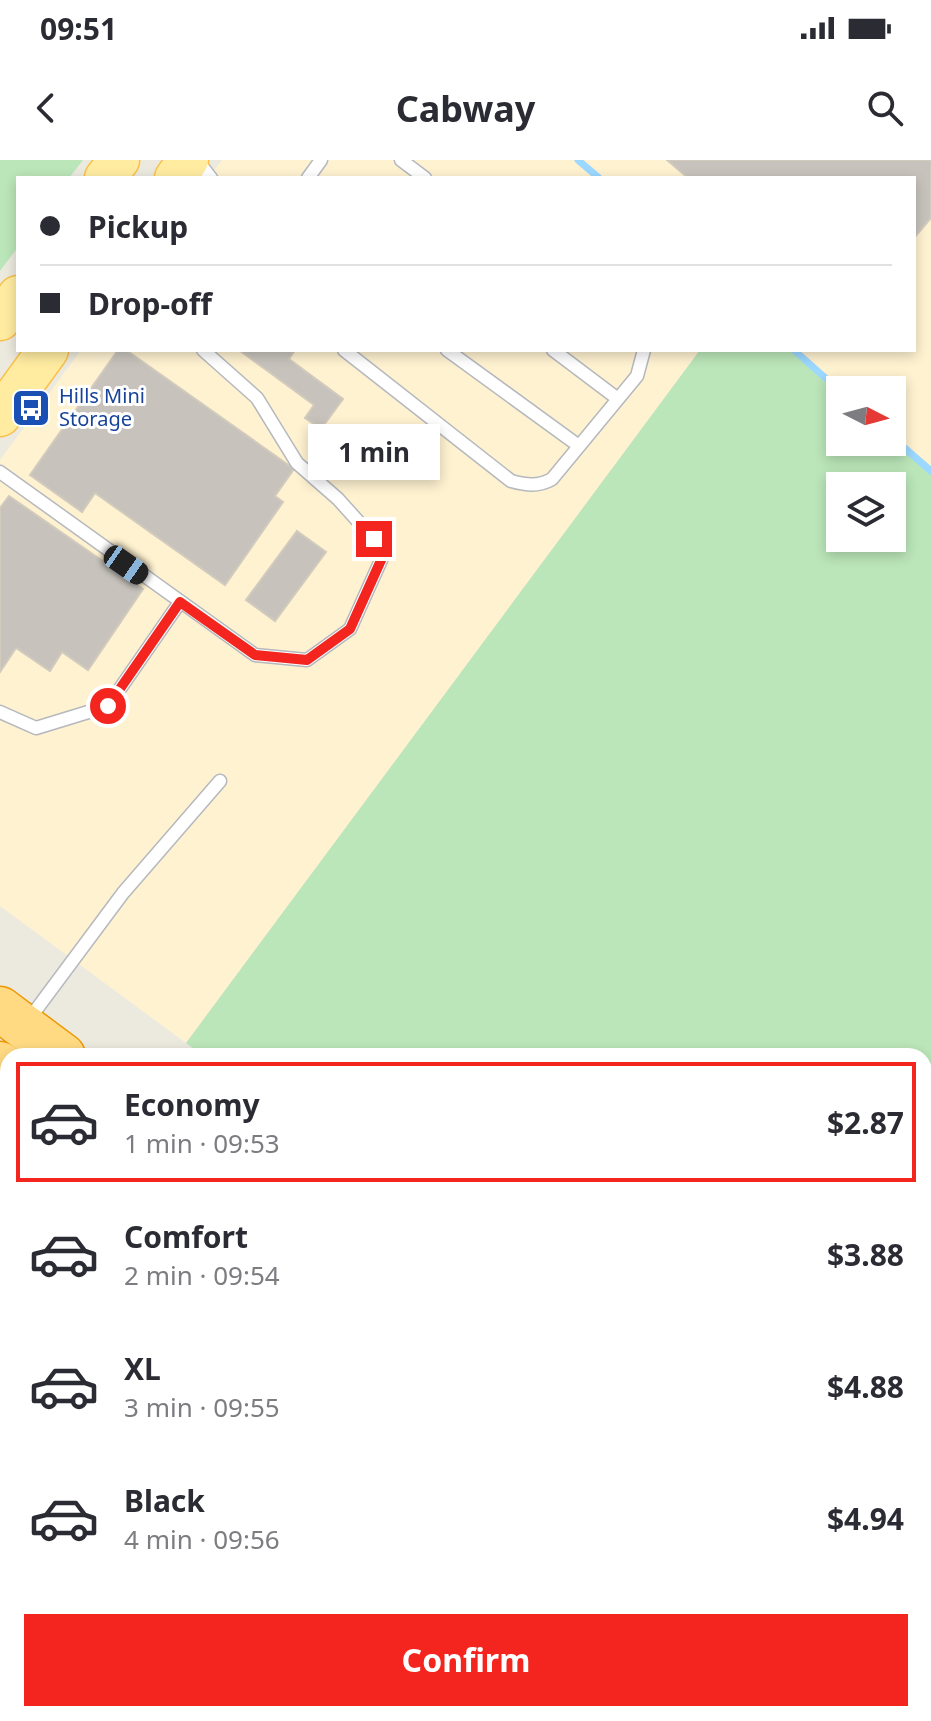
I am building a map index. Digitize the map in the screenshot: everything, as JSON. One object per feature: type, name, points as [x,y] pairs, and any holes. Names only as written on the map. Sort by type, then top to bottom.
[{"type":"highway","points":[[10,1041],[35,1048]]},
{"type":"main road","points":[[107,176],[119,160]]},
{"type":"main road","points":[[0,320],[16,299]]},
{"type":"main road","points":[[0,416],[47,352]]},
{"type":"lane","points":[[197,160],[209,176]]},
{"type":"lane","points":[[401,160],[422,176]]},
{"type":"lane","points":[[0,472],[255,655],[307,660],[350,629],[382,558],[374,539],[338,499],[297,463],[257,398],[205,352]]},
{"type":"lane","points":[[347,352],[511,481],[528,485],[544,484],[552,479],[637,376],[643,352]]},
{"type":"lane","points":[[450,352],[579,446]]},
{"type":"lane","points":[[556,352],[618,399]]},
{"type":"lane","points":[[0,712],[36,728],[108,706],[180,602]]},
{"type":"lane","points":[[10,1041],[123,893],[220,781]]},
{"type":"shaded area","points":[[222,160],[931,160],[931,471],[906,449],[906,376],[826,376],[826,379],[795,352],[916,352],[916,176],[210,176]]},
{"type":"shaded area","points":[[80,352],[699,352],[186,1043],[0,906],[0,460]]},
{"type":"green space","points":[[0,160],[83,160],[71,176],[16,176],[16,250],[0,271]]},
{"type":"green space","points":[[699,352],[795,352],[826,379],[826,456],[906,456],[906,449],[931,471],[931,1048],[193,1048],[186,1043]]},
{"type":"building","points":[[667,160],[931,160],[931,218],[916,236],[916,176],[686,176]]},
{"type":"building","points":[[117,352],[129,352],[294,469],[275,496],[283,502],[225,585],[95,493],[82,512],[30,475]]},
{"type":"building","points":[[242,352],[294,352],[289,359],[343,399],[321,429],[305,418],[314,405]]},
{"type":"building","points":[[9,496],[143,589],[88,670],[62,652],[50,671],[16,648],[0,672],[0,508]]},
{"type":"building","points":[[297,531],[326,552],[275,621],[246,600]]},
{"type":"waterway","points":[[578,160],[597,176]]},
{"type":"waterway","points":[[796,352],[826,379]]},
{"type":"waterway","points":[[906,449],[931,471]]},
{"type":"place","name":"Hills Mini Storage","points":[[31,408]]},
{"type":"route","points":[[108,706],[180,602],[255,655],[307,660],[350,629],[382,558],[374,539]]}]
